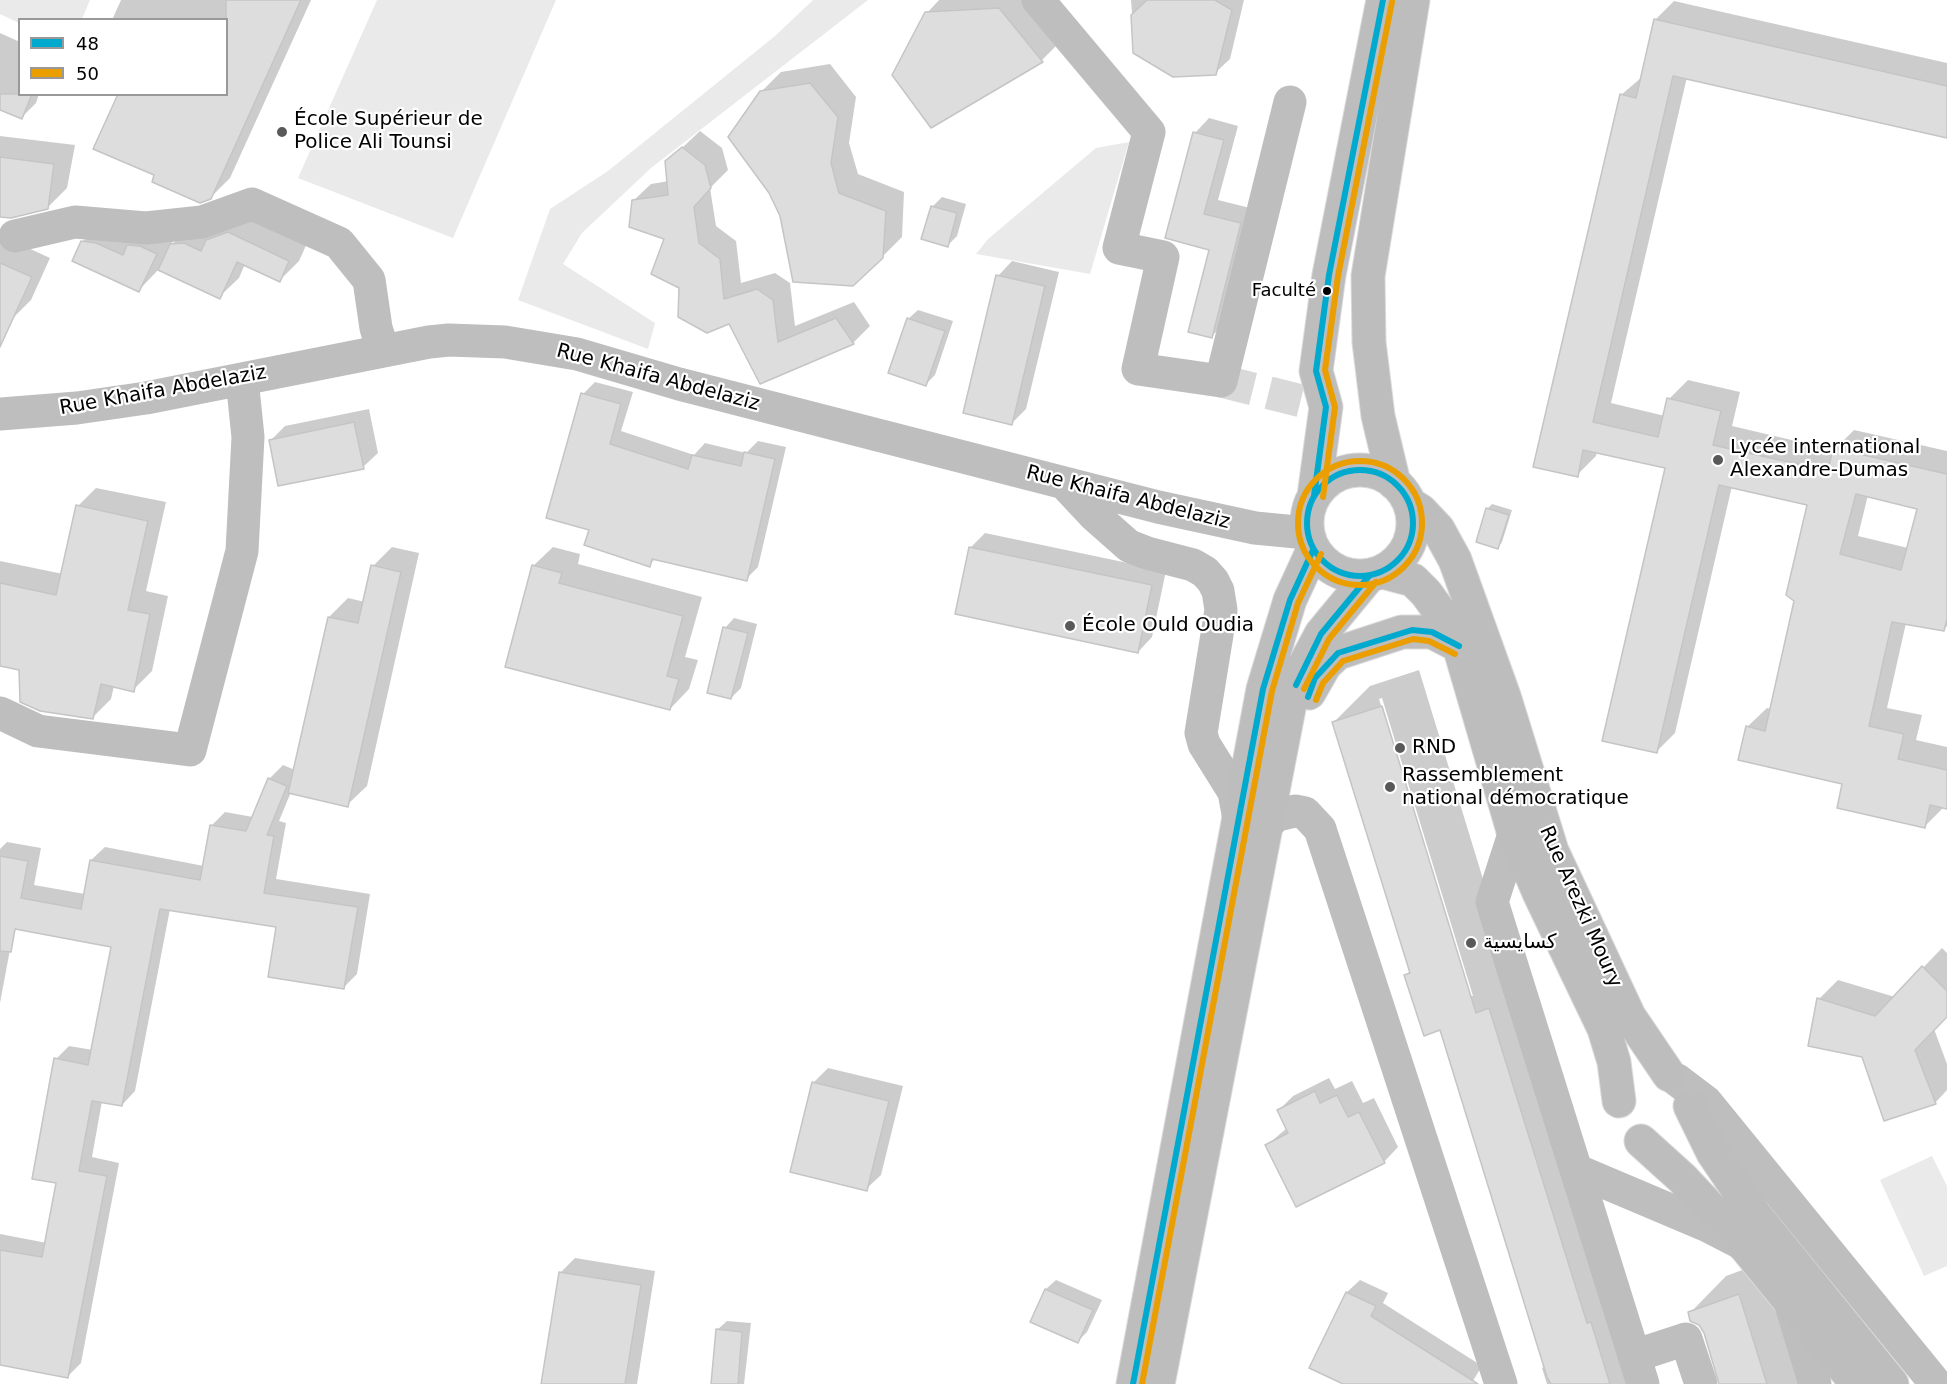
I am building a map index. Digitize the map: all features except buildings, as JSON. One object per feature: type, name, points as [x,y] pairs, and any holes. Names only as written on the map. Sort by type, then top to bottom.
[{"type":"main road","points":[[1158,1384],[1253,821],[1253,736],[1275,644],[1310,542],[1307,514],[1314,496],[1326,407],[1316,371],[1327,286],[1383,0]]},
{"type":"main road","points":[[1133,1384],[1253,821],[1281,742],[1297,679],[1321,634],[1376,574],[1403,555],[1409,543],[1413,517],[1402,493],[1378,416],[1369,342],[1368,285],[1413,0]]},
{"type":"main road","points":[[1314,496],[1330,479],[1351,471],[1374,472],[1402,493]]},
{"type":"main road","name":"Rue Arezki Moury","points":[[1402,493],[1438,529],[1455,560],[1504,696],[1552,851],[1629,1016],[1679,1087],[1713,1153],[1755,1215],[1892,1384]]},
{"type":"main road","points":[[1310,542],[1337,572],[1358,577],[1376,574]]},
{"type":"main road","name":"Rue Arezki Moury","points":[[1376,574],[1413,580],[1445,619],[1459,646],[1514,834],[1604,1029],[1614,1062],[1619,1101]]},
{"type":"main road","points":[[1253,821],[1306,700],[1324,665],[1338,653],[1412,630],[1432,632],[1459,646]]},
{"type":"main road","points":[[1641,1141],[1653,1144],[1675,1137],[1684,1128],[1679,1087],[1648,1072],[1638,1076],[1623,1090],[1619,1101],[1621,1120],[1626,1129],[1705,1201],[1746,1246],[1857,1384]]},
{"type":"street","points":[[1038,0],[1149,132],[1119,248],[1163,257],[1138,369],[1221,381],[1290,102]]},
{"type":"street","points":[[15,236],[75,222],[146,228],[202,222],[252,204],[339,243],[369,280],[376,328],[383,350]]},
{"type":"street","name":"Rue Khaifa Abdelaziz","points":[[0,414],[112,404],[449,339],[505,342],[577,354],[679,384],[1065,483],[1310,542]]},
{"type":"street","points":[[0,713],[38,730],[190,750],[242,551],[248,437],[242,379]]},
{"type":"street","points":[[1065,483],[1095,516],[1130,546],[1147,554],[1193,565],[1213,581],[1221,610],[1201,733],[1204,744],[1253,821],[1295,811],[1305,813],[1320,829],[1501,1384]]},
{"type":"street","points":[[1514,834],[1492,902],[1639,1370],[1686,1339],[1701,1384]]},
{"type":"street","points":[[1679,1087],[1706,1102],[1936,1384]]},
{"type":"street","points":[[1578,1171],[1708,1226],[1746,1246]]},
{"type":"street","points":[[1789,1300],[1815,1384]]},
{"type":"shaded area","points":[[0,0],[90,0],[82,18],[18,18],[18,23],[0,14]]},
{"type":"shaded area","points":[[377,0],[556,0],[453,238],[298,178]]},
{"type":"shaded area","points":[[813,0],[868,0],[651,168],[582,233],[563,264],[655,323],[648,349],[518,300],[550,209],[608,171],[775,36]]},
{"type":"shaded area","points":[[1129,142],[1090,274],[976,254],[988,239],[1096,148]]},
{"type":"shaded area","points":[[1932,1156],[1947,1186],[1947,1266],[1924,1276],[1880,1180]]},
{"type":"tunnel","points":[[1221,381],[1326,407]]},
{"type":"transit line","name":"48","points":[[1314,496],[1326,407],[1316,371],[1329,275],[1383,0]]},
{"type":"transit line","name":"50","points":[[1323,497],[1335,407],[1325,370],[1338,276],[1392,2]]},
{"type":"transit line","name":"50","points":[[1360,461],[1384,466],[1404,479],[1417,499],[1422,523],[1417,547],[1404,567],[1384,580],[1360,585],[1336,580],[1316,567],[1303,547],[1298,523],[1303,499],[1316,479],[1336,466],[1360,461]]},
{"type":"transit line","name":"48","points":[[1360,470],[1380,474],[1398,485],[1409,503],[1413,523],[1409,543],[1398,561],[1380,572],[1360,576],[1340,572],[1322,561],[1311,543],[1307,523],[1311,503],[1322,485],[1340,474],[1360,470]]},
{"type":"transit line","name":"48","points":[[1133,1384],[1263,689],[1290,600],[1313,550]]},
{"type":"transit line","name":"50","points":[[1142,1384],[1272,691],[1298,603],[1321,554]]},
{"type":"transit line","name":"48","points":[[1296,685],[1321,634],[1369,576]]},
{"type":"transit line","name":"50","points":[[1304,689],[1329,639],[1376,582]]},
{"type":"transit line","name":"48","points":[[1308,697],[1315,678],[1338,653],[1412,630],[1432,632],[1459,646]]},
{"type":"transit line","name":"50","points":[[1316,700],[1323,683],[1343,661],[1413,639],[1429,641],[1455,654]]},
{"type":"place","name":"École Supérieur de Police Ali Tounsi","points":[[282,132]]},
{"type":"place","name":"Faculté","points":[[1327,291]]},
{"type":"place","name":"Lycée international Alexandre-Dumas","points":[[1718,460]]},
{"type":"place","name":"École Ould Oudia","points":[[1070,626]]},
{"type":"place","name":"RND","points":[[1400,748]]},
{"type":"place","name":"Rassemblement national démocratique","points":[[1390,787]]},
{"type":"place","name":"كسايسية","points":[[1471,943]]}]
